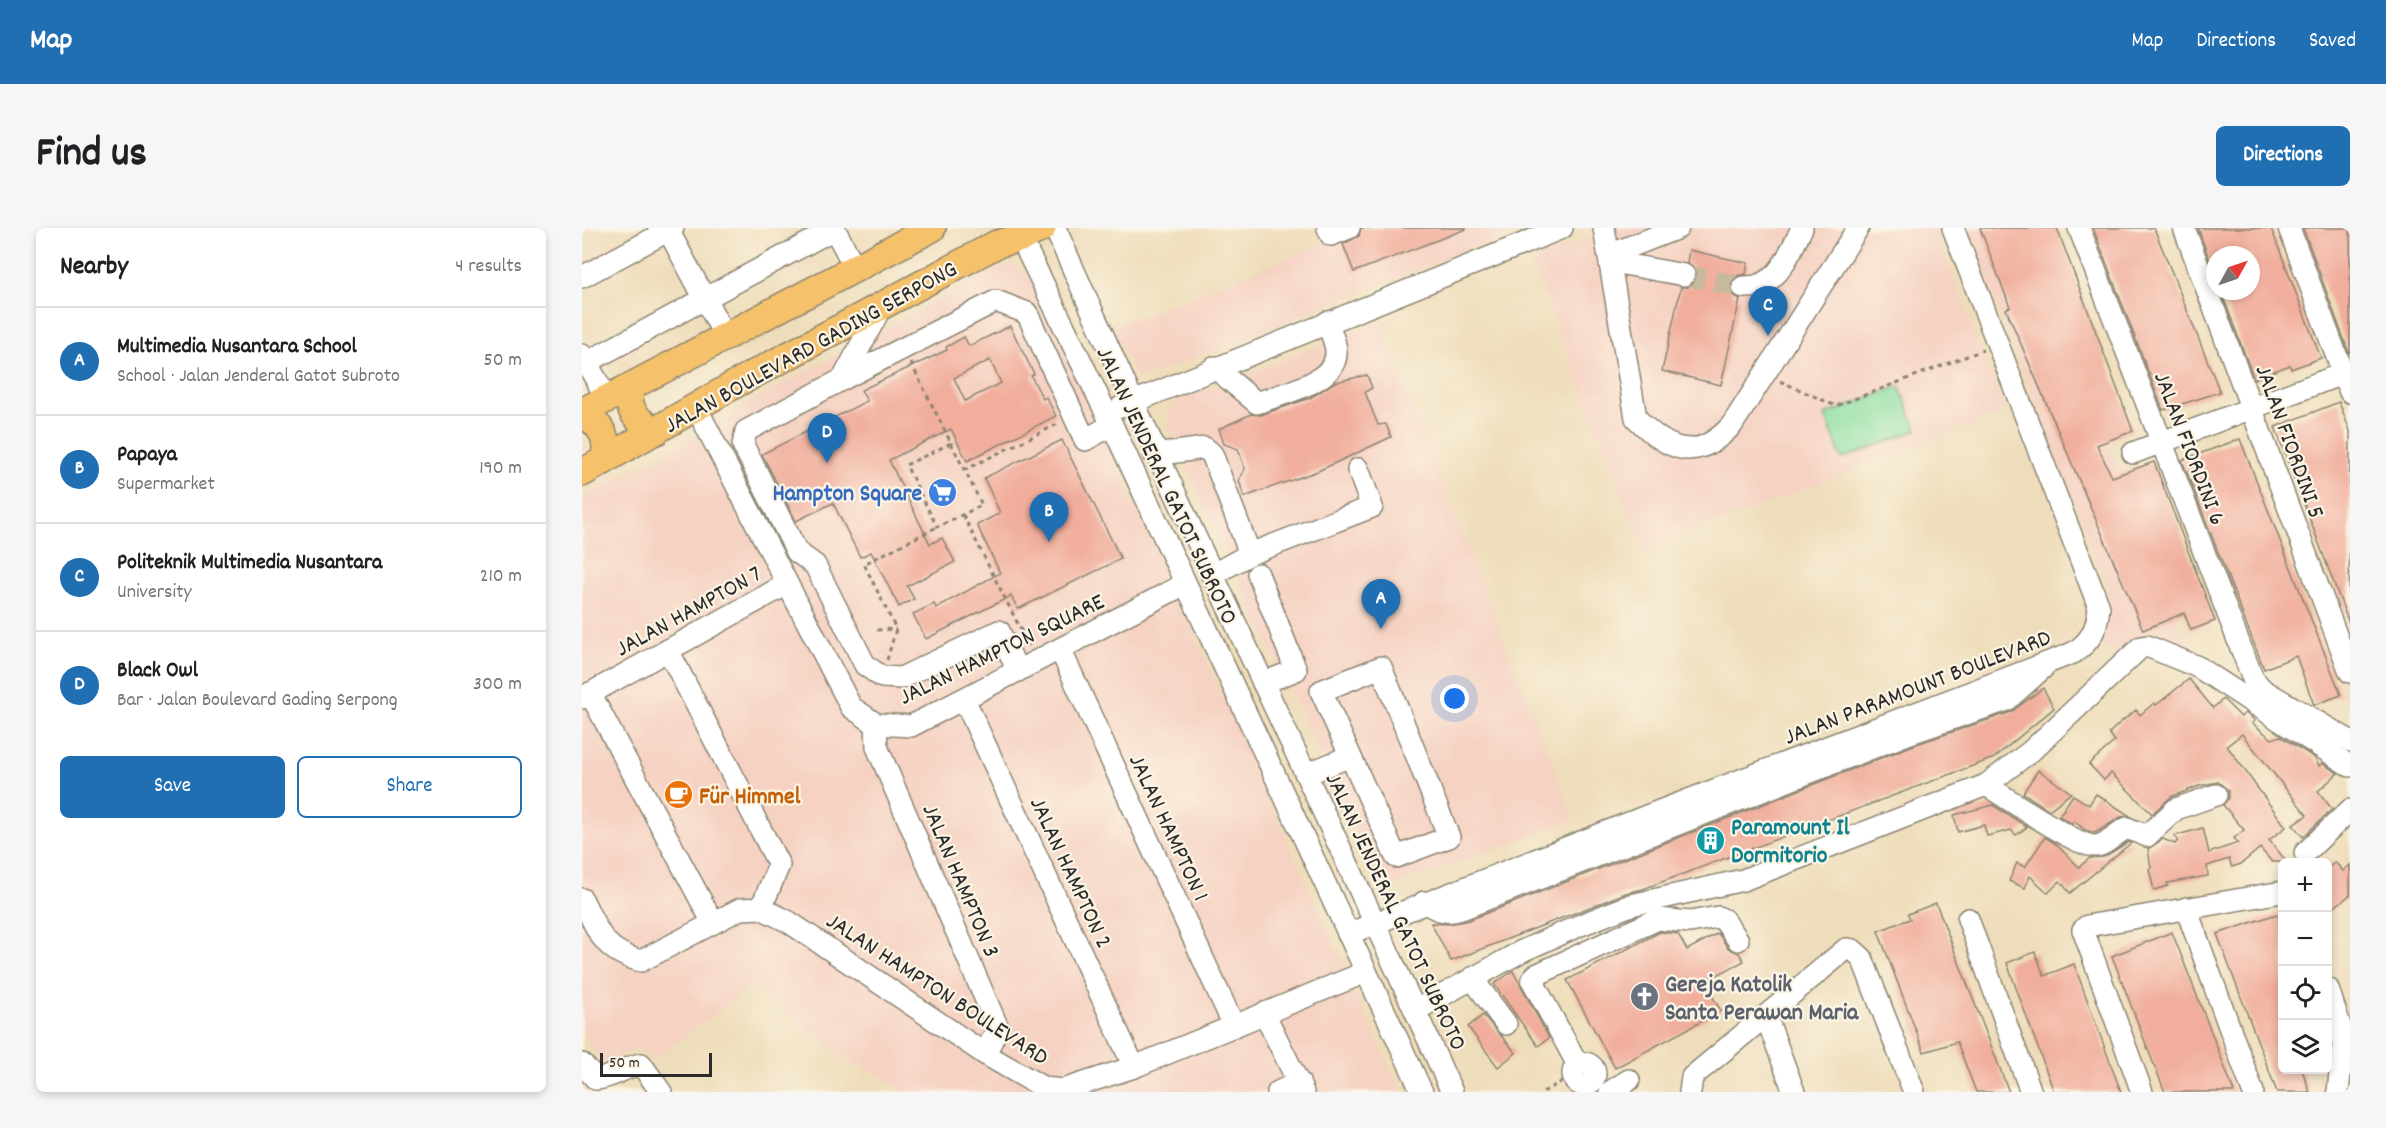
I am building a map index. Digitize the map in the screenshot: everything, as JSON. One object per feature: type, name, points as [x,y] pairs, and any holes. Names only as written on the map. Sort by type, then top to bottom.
[{"type":"main road","name":"JALAN BOULEVARD GADING SERPONG","points":[[582,413],[932,228]]},
{"type":"main road","name":"JALAN BOULEVARD GADING SERPONG","points":[[593,467],[696,407],[882,305],[1026,231]]},
{"type":"main road","points":[[618,392],[628,399],[633,413],[643,424],[656,431]]},
{"type":"main road","points":[[582,413],[601,429],[606,440],[593,467]]},
{"type":"street","name":"JALAN JENDERAL GATOT SUBROTO","points":[[1055,228],[1155,455],[1306,774],[1452,1092]]},
{"type":"street","points":[[1328,228],[1331,235],[1349,228]]},
{"type":"street","points":[[1027,666],[999,631],[901,678],[882,677],[865,664],[815,565],[798,552],[743,445],[746,431],[996,301],[1027,313],[1085,440],[1132,402],[1562,228]]},
{"type":"street","points":[[1604,228],[1636,418],[1654,437],[1678,448],[1699,450],[1717,442],[1732,425],[1858,228]]},
{"type":"street","points":[[1609,255],[1678,228]]},
{"type":"street","points":[[1743,287],[1753,288],[1777,275],[1802,228]]},
{"type":"street","name":"JALAN PARAMOUNT BOULEVARD","points":[[1348,934],[1424,902],[2048,663],[2073,653],[2090,640],[2095,629],[2099,607],[1953,228]]},
{"type":"street","name":"JALAN FIORDINI 6","points":[[2079,228],[2257,685],[2350,741]]},
{"type":"street","name":"JALAN FIORDINI 5","points":[[2184,228],[2350,672]]},
{"type":"street","points":[[2133,453],[2252,408],[2348,379],[2289,228]]},
{"type":"street","points":[[582,277],[670,229],[726,338]]},
{"type":"street","points":[[618,392],[583,361],[705,299],[834,229],[855,268]]},
{"type":"street","name":"JALAN JENDERAL GATOT SUBROTO","points":[[1026,231],[1185,584],[1422,1092]]},
{"type":"street","points":[[1609,255],[1624,264],[1684,275]]},
{"type":"street","points":[[843,379],[882,305]]},
{"type":"street","points":[[1214,368],[1257,403],[1318,380],[1333,369],[1336,353],[1327,322]]},
{"type":"street","name":"JALAN HAMPTON SQUARE","points":[[696,407],[851,707],[876,724],[911,726],[1185,584]]},
{"type":"street","points":[[1155,455],[1205,448],[1212,454],[1250,554]]},
{"type":"street","points":[[1212,575],[1250,554],[1372,507],[1358,470]]},
{"type":"street","points":[[1258,574],[1296,670],[1263,684]]},
{"type":"street","name":"JALAN HAMPTON 7","points":[[586,695],[787,584]]},
{"type":"street","points":[[1416,1010],[1540,943],[1631,905],[1743,880],[1986,786],[2031,751],[2141,646],[2148,646],[2198,667],[2350,766]]},
{"type":"street","name":"JALAN HAMPTON 1","points":[[1060,649],[1234,1026]]},
{"type":"street","points":[[582,899],[605,942],[620,956],[641,961],[740,909],[761,908],[778,865],[668,650]]},
{"type":"street","points":[[1381,667],[1449,837],[1396,857],[1350,756],[1321,691],[1381,667]]},
{"type":"street","points":[[586,695],[713,923]]},
{"type":"street","name":"JALAN HAMPTON 2","points":[[964,699],[1134,1067]]},
{"type":"street","name":"JALAN HAMPTON 3","points":[[876,724],[877,747],[998,1028],[985,1054]]},
{"type":"street","points":[[1306,774],[1350,756]]},
{"type":"street","points":[[1986,786],[2074,839],[2092,846],[2102,844],[2127,828],[2147,836],[2176,809],[2216,795]]},
{"type":"street","points":[[2306,853],[2350,810]]},
{"type":"street","points":[[2142,1092],[2083,930],[2086,926],[2278,893]]},
{"type":"street","name":"JALAN HAMPTON BOULEVARD","points":[[761,908],[789,922],[985,1054],[1044,1088],[1063,1090],[1134,1067],[1366,972]]},
{"type":"street","points":[[2186,908],[2253,1092]]},
{"type":"street","points":[[1580,1084],[1532,980],[1536,975],[1658,919],[1690,922],[1718,917],[1724,920],[1738,940]]},
{"type":"street","points":[[1968,919],[2031,1092]]},
{"type":"street","points":[[1690,1090],[1692,1077],[1846,949],[1853,950],[1862,958],[1914,1092]]},
{"type":"street","points":[[1472,978],[1506,1024]]},
{"type":"street","points":[[2332,1001],[2340,1025],[2343,1044],[2338,1092]]},
{"type":"street","points":[[1264,1013],[1301,1087],[1278,1092]]},
{"type":"street","points":[[1766,1016],[1794,1092]]},
{"type":"street","points":[[582,1064],[596,1079],[608,1078],[628,1066],[641,1064],[661,1092]]},
{"type":"street","points":[[1610,1092],[1629,1080]]},
{"type":"path","points":[[1765,374],[1836,406],[1998,344]]},
{"type":"path","points":[[882,677],[896,629],[864,564],[982,505],[903,348]]},
{"type":"path","points":[[964,470],[1074,416]]},
{"type":"path","points":[[937,527],[906,465],[951,443]]},
{"type":"path","points":[[963,515],[1027,666]]},
{"type":"path","points":[[877,630],[896,629]]},
{"type":"path","points":[[1543,1092],[1580,1084]]},
{"type":"shaded area","points":[[1362,228],[1523,228],[1138,380],[1112,327]]},
{"type":"shaded area","points":[[1616,228],[1934,228],[2005,411],[1644,551],[1531,261]]},
{"type":"shaded area","points":[[1967,228],[2023,228],[2190,653],[2136,638],[2117,655],[2096,639],[2106,621],[2109,591]]},
{"type":"shaded area","points":[[1014,265],[1028,274],[1158,553],[1401,1092],[1276,1092],[1275,1086],[1260,1092],[904,1092],[870,1069],[854,1065],[752,986],[652,1060],[639,1048],[600,1063],[582,1030],[582,498],[727,420],[735,410],[999,267]]},
{"type":"shaded area","points":[[1380,322],[1574,820],[1381,890],[1169,426],[1169,412],[1178,400]]},
{"type":"green space","points":[[1899,386],[1917,430],[1842,459],[1825,415]]},
{"type":"building","points":[[1361,228],[1466,229],[1354,272],[1343,244],[1359,236]]},
{"type":"building","points":[[1980,228],[2057,228],[2133,431],[2097,445],[2112,477],[2154,462],[2215,621],[2191,630],[2184,613],[2143,630],[2006,309],[2010,307]]},
{"type":"building","points":[[2093,228],[2154,228],[2220,392],[2163,410]]},
{"type":"building","points":[[2198,228],[2271,228],[2321,358],[2291,369],[2290,365],[2254,379],[2224,300],[2260,300],[2260,246],[2206,246],[2206,250]]},
{"type":"building","points":[[2303,228],[2350,228],[2350,353],[2349,353]]},
{"type":"building","points":[[1689,250],[1748,263],[1746,274],[1736,276],[1731,282],[1732,294],[1740,299],[1721,385],[1662,371],[1681,287],[1689,287],[1696,278],[1696,270],[1687,263]]},
{"type":"building","points":[[1010,326],[1034,374],[1031,376],[1043,399],[1046,397],[1056,416],[967,461],[951,429],[889,460],[930,544],[942,538],[955,562],[907,586],[914,599],[899,607],[871,552],[860,557],[833,503],[796,521],[762,454],[867,401],[861,390],[947,350],[946,347],[964,337],[969,346]],"holes":[[[990,360],[1001,383],[965,401],[954,378]]]},
{"type":"building","points":[[1367,375],[1372,388],[1365,392],[1378,425],[1386,424],[1391,437],[1318,471],[1244,497],[1239,480],[1245,469],[1238,449],[1224,444],[1219,429],[1251,414],[1261,415],[1310,398],[1335,382]]},
{"type":"building","points":[[2339,402],[2350,431],[2349,623],[2275,427]]},
{"type":"building","points":[[2240,439],[2341,695],[2314,705],[2296,656],[2264,669],[2182,460]]},
{"type":"building","points":[[1062,440],[1121,559],[1018,609],[1011,596],[926,639],[913,614],[934,604],[936,608],[1000,573],[977,525],[1000,513],[984,478]]},
{"type":"building","points":[[2189,679],[2213,708],[2223,699],[2241,717],[2245,713],[2251,717],[2255,721],[2252,723],[2272,739],[2280,736],[2315,758],[2319,766],[2322,763],[2338,773],[2318,791],[2332,809],[2303,837],[2293,825],[2307,815],[2242,734],[2227,746],[2286,827],[2269,840],[2284,858],[2278,858],[2278,862],[2272,862],[2260,848],[2241,864],[2232,867],[2229,859],[2207,866],[2208,876],[2167,883],[2168,886],[2154,890],[2149,869],[2151,868],[2148,849],[2163,839],[2175,844],[2178,840],[2174,836],[2203,828],[2209,853],[2238,843],[2234,838],[2244,830],[2223,805],[2228,798],[2228,790],[2218,782],[2199,786],[2171,797],[2152,814],[2111,773],[2104,780],[2089,764],[2115,741],[2109,733],[2122,721],[2136,710],[2140,715],[2154,703],[2156,705]]},
{"type":"building","name":"Paramount Il Dormitorio","points":[[2043,688],[2054,708],[1994,758],[1643,889],[1626,893],[1451,961],[1431,923],[1449,924],[1469,920],[1914,745],[2011,712]]},
{"type":"building","points":[[2038,770],[2071,793],[2049,810],[2023,793]]},
{"type":"building","points":[[2096,794],[2130,816],[2121,817],[2095,833],[2085,830],[2074,821],[2072,824],[2059,816],[2073,795],[2089,805]]},
{"type":"building","points":[[1993,805],[2027,827],[2016,835],[2011,830],[1987,836],[1984,825],[1958,832],[1954,815]]},
{"type":"building","points":[[2045,837],[2056,844],[2079,867],[2090,858],[2104,857],[2128,842],[2131,843],[2070,893],[2060,881],[2048,893],[2030,876],[2025,888],[2009,881],[2017,863],[2025,867]]},
{"type":"building","points":[[2335,862],[2343,871],[2350,865],[2350,895],[2332,909],[2332,865]]},
{"type":"building","points":[[1936,903],[2009,1092],[1976,1092],[1957,1042],[1924,1052],[1878,931],[1910,919],[1908,914]]},
{"type":"building","points":[[2277,914],[2278,1074],[2303,1074],[2310,1092],[2277,1092],[2217,934]]},
{"type":"building","name":"Gereja Katolik Santa Perawan Maria","points":[[1660,932],[1678,934],[1687,950],[1718,933],[1728,948],[1739,953],[1744,961],[1704,982],[1721,1011],[1615,1068],[1567,980]]},
{"type":"building","points":[[2172,932],[2234,1092],[2165,1092],[2149,1052],[2112,956]]},
{"type":"building","points":[[2035,952],[2044,976],[2074,964],[2121,1092],[2054,1092],[2007,963]]},
{"type":"building","points":[[1513,971],[1549,1038],[1538,1046],[1494,984]]},
{"type":"building","points":[[1483,1015],[1516,1053],[1498,1067],[1468,1027]]},
{"type":"tunnel","points":[[1684,275],[1743,287]]},
{"type":"place","name":"Politeknik Multimedia Nusantara","points":[[1768,336]]},
{"type":"place","name":"Black Owl","points":[[827,463]]},
{"type":"place","name":"Hampton Square","points":[[943,492]]},
{"type":"place","name":"Papaya","points":[[1049,542]]},
{"type":"place","name":"Multimedia Nusantara School","points":[[1381,629]]},
{"type":"place","name":"Für Himmel","points":[[678,795]]},
{"type":"place","name":"Paramount Il Dormitorio","points":[[1710,840]]},
{"type":"place","name":"Gereja Katolik Santa Perawan Maria","points":[[1644,997]]}]
